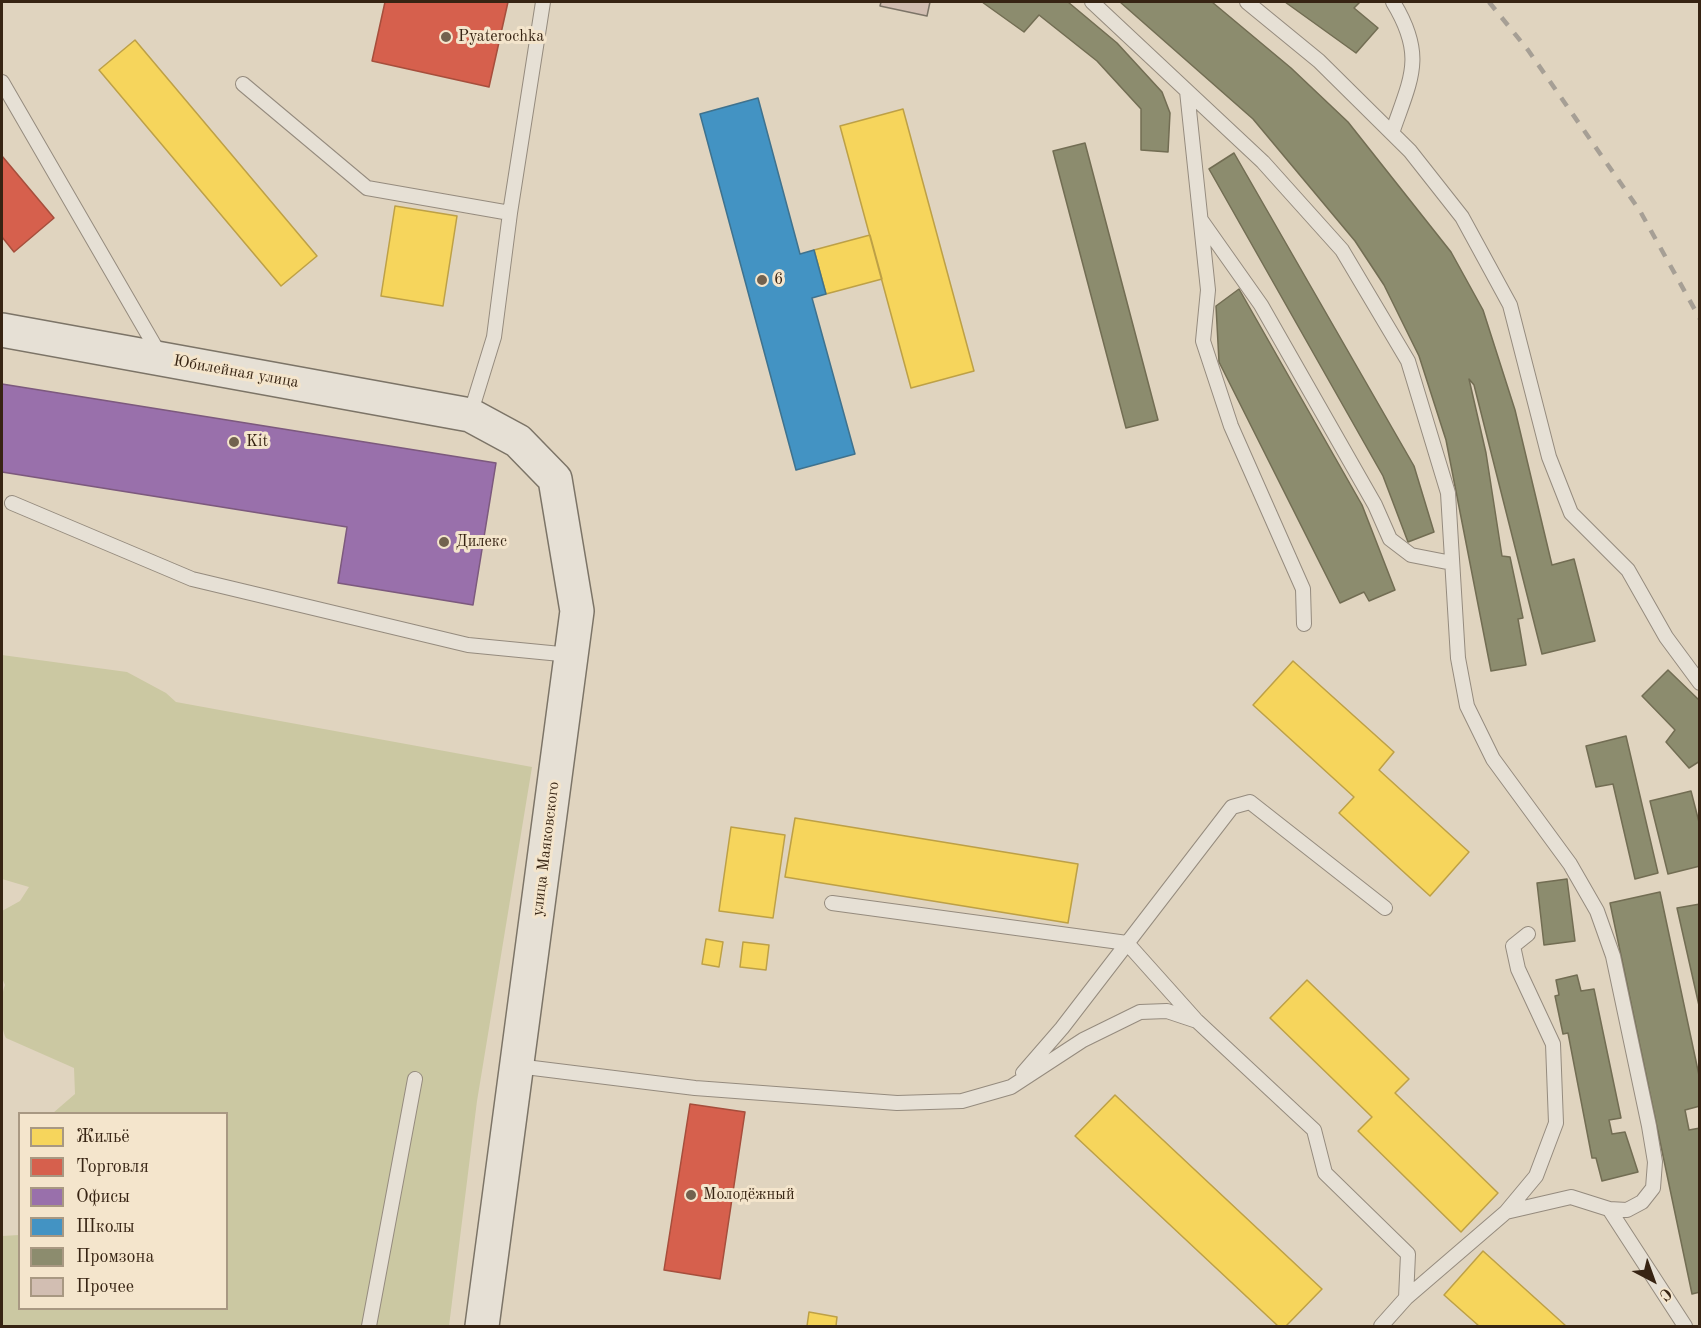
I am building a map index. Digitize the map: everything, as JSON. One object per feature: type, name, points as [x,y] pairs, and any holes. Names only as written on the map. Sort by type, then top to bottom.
[{"type":"street","name":"Юбилейная улица","points":[[2,330],[470,415]]},
{"type":"street","name":"улица Маяковского","points":[[470,415],[518,441],[555,479],[577,611],[482,1326]]},
{"type":"lane","points":[[470,415],[494,337],[510,213],[543,2]]},
{"type":"lane","points":[[1092,2],[1263,162],[1342,250],[1408,361],[1448,493],[1458,658],[1467,706],[1493,759],[1570,864],[1598,911],[1613,956],[1649,1126],[1655,1162],[1653,1188],[1642,1202],[1627,1210],[1609,1209],[1571,1197],[1506,1212]]},
{"type":"lane","points":[[1247,2],[1319,61],[1392,133],[1410,151],[1462,217],[1510,305],[1549,457],[1571,513],[1628,570],[1666,637],[1700,683]]},
{"type":"lane","points":[[1392,133],[1412,75],[1413,51],[1406,23],[1393,2]]},
{"type":"lane","points":[[2,82],[163,359]]},
{"type":"lane","points":[[243,84],[367,188],[510,213]]},
{"type":"lane","points":[[1187,91],[1208,290],[1203,341],[1231,426],[1303,589],[1304,624]]},
{"type":"lane","points":[[1200,218],[1261,305],[1375,505],[1390,539],[1411,555],[1452,563]]},
{"type":"lane","points":[[12,503],[192,579],[468,645],[571,655]]},
{"type":"lane","points":[[1011,1087],[1062,1028],[1232,807],[1250,802],[1385,908]]},
{"type":"lane","points":[[832,903],[1127,943],[1197,1021],[1314,1130],[1325,1173],[1408,1254],[1406,1299]]},
{"type":"lane","points":[[1381,1326],[1406,1299],[1506,1212],[1536,1176],[1556,1123],[1554,1044],[1518,969],[1513,946],[1528,934]]},
{"type":"lane","points":[[517,1066],[695,1088],[897,1103],[962,1101],[1011,1087],[1083,1040],[1140,1012],[1167,1011],[1197,1021]]},
{"type":"lane","points":[[369,1326],[415,1079]]},
{"type":"lane","points":[[1609,1209],[1685,1326]]},
{"type":"shaded area","points":[[2,655],[127,672],[166,693],[176,702],[532,767],[477,1101],[449,1326],[2,1326],[2,1236],[18,1235],[18,1310],[228,1310],[228,1112],[54,1112],[75,1094],[74,1068],[6,1038],[4,1033],[1,1012],[5,985],[2,978],[2,911],[20,901],[29,887],[2,879]]},
{"type":"building: Жильё","points":[[135,40],[317,256],[281,286],[99,70]]},
{"type":"building: Жильё","points":[[903,109],[974,371],[911,388],[840,126]]},
{"type":"building: Жильё","points":[[395,206],[457,216],[443,306],[381,296]]},
{"type":"building: Жильё","points":[[870,235],[882,279],[826,294],[814,250]]},
{"type":"building: Жильё","points":[[1293,661],[1394,752],[1379,770],[1469,852],[1430,896],[1339,813],[1354,797],[1253,705]]},
{"type":"building: Жильё","points":[[795,818],[1078,864],[1068,923],[785,877]]},
{"type":"building: Жильё","points":[[731,827],[785,835],[773,918],[719,911]]},
{"type":"building: Жильё","points":[[706,939],[723,942],[719,967],[702,964]]},
{"type":"building: Жильё","points":[[743,942],[769,945],[766,970],[740,967]]},
{"type":"building: Жильё","points":[[1307,980],[1409,1079],[1395,1093],[1498,1193],[1461,1232],[1358,1131],[1372,1117],[1270,1018]]},
{"type":"building: Жильё","points":[[1115,1095],[1322,1289],[1286,1326],[1278,1326],[1075,1136]]},
{"type":"building: Жильё","points":[[1483,1251],[1566,1326],[1479,1326],[1444,1295]]},
{"type":"building: Жильё","points":[[809,1312],[837,1317],[836,1326],[807,1326]]},
{"type":"building: Торговля","points":[[385,2],[508,2],[489,87],[372,61]]},
{"type":"building: Торговля","points":[[2,156],[54,218],[14,252],[2,237]]},
{"type":"building: Торговля","points":[[690,1104],[745,1112],[720,1279],[664,1270]]},
{"type":"building: Офисы","points":[[2,384],[496,463],[473,605],[338,583],[347,527],[2,472]]},
{"type":"building: Школы","points":[[758,98],[800,254],[814,250],[826,294],[812,298],[855,454],[796,470],[700,114]]},
{"type":"building: Промзона","points":[[982,2],[1068,2],[1117,43],[1162,92],[1170,113],[1168,152],[1141,150],[1141,109],[1097,61],[1039,15],[1024,32]]},
{"type":"building: Промзона","points":[[1120,2],[1212,2],[1291,68],[1348,122],[1451,252],[1483,310],[1515,410],[1552,565],[1574,559],[1595,641],[1542,654],[1474,385],[1469,379],[1486,453],[1502,556],[1510,557],[1523,618],[1518,619],[1526,665],[1491,671],[1446,440],[1419,356],[1384,285],[1355,241],[1253,119]]},
{"type":"building: Промзона","points":[[1285,2],[1360,2],[1354,8],[1378,28],[1356,53]]},
{"type":"building: Промзона","points":[[1085,143],[1158,420],[1126,428],[1053,151]]},
{"type":"building: Промзона","points":[[1234,153],[1414,466],[1434,532],[1408,542],[1383,476],[1209,169]]},
{"type":"building: Промзона","points":[[1239,289],[1362,505],[1395,590],[1369,601],[1364,592],[1340,603],[1219,362],[1216,306]]},
{"type":"building: Промзона","points":[[1668,670],[1700,701],[1700,761],[1689,768],[1666,742],[1675,730],[1642,696]]},
{"type":"building: Промзона","points":[[1626,736],[1658,873],[1635,879],[1613,784],[1596,787],[1586,746]]},
{"type":"building: Промзона","points":[[1691,791],[1700,826],[1700,866],[1668,874],[1650,801]]},
{"type":"building: Промзона","points":[[1567,879],[1575,941],[1544,945],[1537,883]]},
{"type":"building: Промзона","points":[[1660,892],[1700,1080],[1700,1106],[1685,1110],[1689,1130],[1700,1128],[1700,1292],[1692,1294],[1610,903]]},
{"type":"building: Промзона","points":[[1700,904],[1700,1010],[1677,908]]},
{"type":"building: Промзона","points":[[1577,975],[1581,991],[1594,989],[1621,1118],[1609,1120],[1612,1134],[1625,1132],[1638,1172],[1602,1181],[1596,1158],[1592,1158],[1568,1033],[1563,1034],[1555,996],[1559,995],[1556,980]]},
{"type":"building: Прочее","points":[[881,2],[930,2],[927,16],[880,6]]},
{"type":"railway","points":[[1489,2],[1528,50],[1640,211],[1700,319]]},
{"type":"place","name":"Pyaterochka","points":[[446,37]]},
{"type":"place","name":"6","points":[[762,280]]},
{"type":"place","name":"Kit","points":[[234,442]]},
{"type":"place","name":"Дилекс","points":[[444,542]]},
{"type":"place","name":"Молодёжный","points":[[691,1195]]}]
